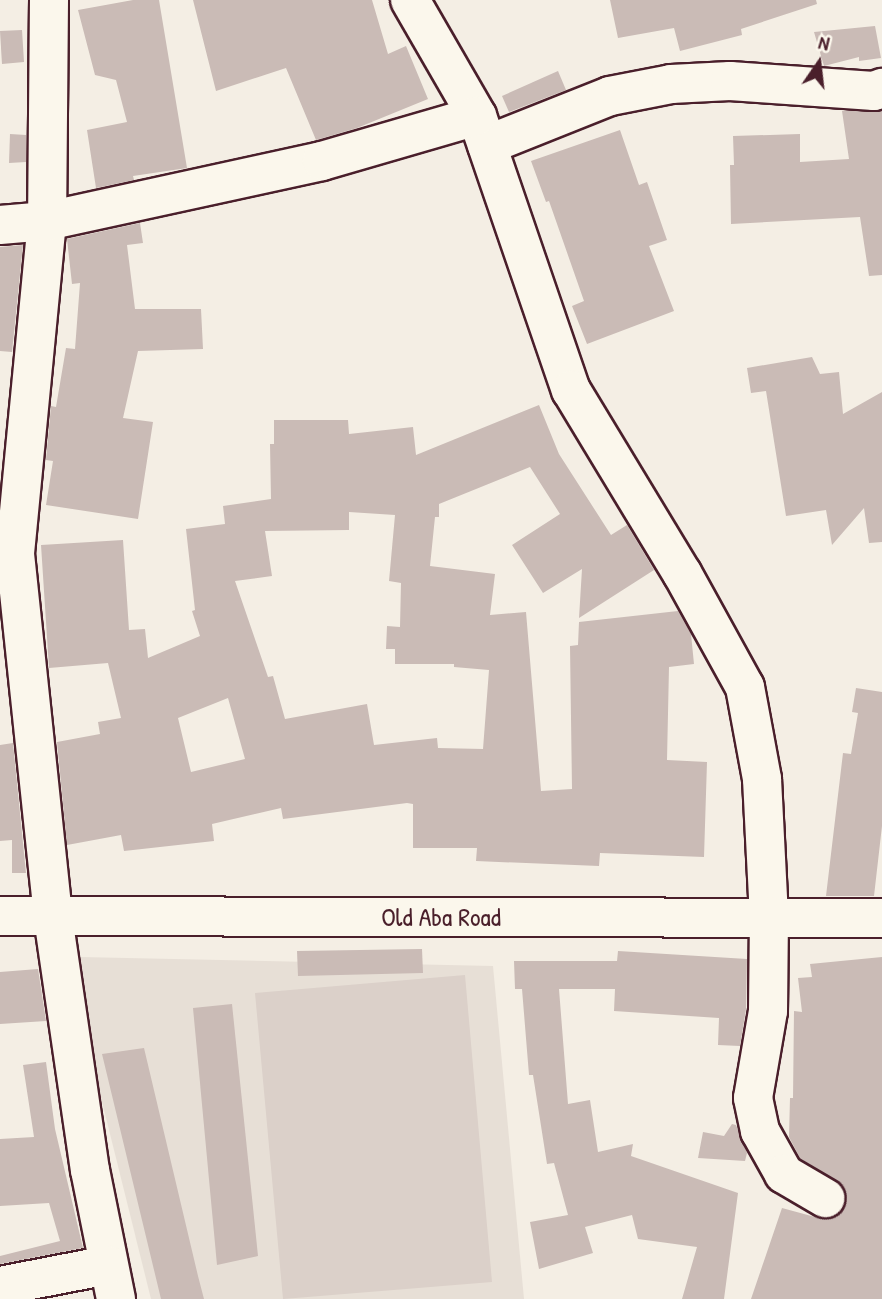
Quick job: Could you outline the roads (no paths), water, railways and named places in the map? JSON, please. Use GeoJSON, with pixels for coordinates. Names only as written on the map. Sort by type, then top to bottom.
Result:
{"type":"FeatureCollection","features":[{"type":"Feature","properties":{"kind":"street"},"geometry":{"type":"LineString","coordinates":[[0,1286],[112,1282],[90,1170],[53,917],[15,554],[47,221],[46,36],[49,0]]}},
{"type":"Feature","properties":{"kind":"street"},"geometry":{"type":"LineString","coordinates":[[410,0],[482,130],[571,390],[682,573],[745,687],[762,779],[769,916],[768,1011],[753,1098],[760,1131],[784,1174],[825,1198]]}},
{"type":"Feature","properties":{"kind":"street"},"geometry":{"type":"LineString","coordinates":[[0,225],[47,221],[322,161],[482,130],[610,96],[671,83],[730,81],[874,91],[882,88]]}},
{"type":"Feature","properties":{"kind":"street","name":"Old Aba Road"},"geometry":{"type":"LineString","coordinates":[[0,916],[882,918]]}}]}
